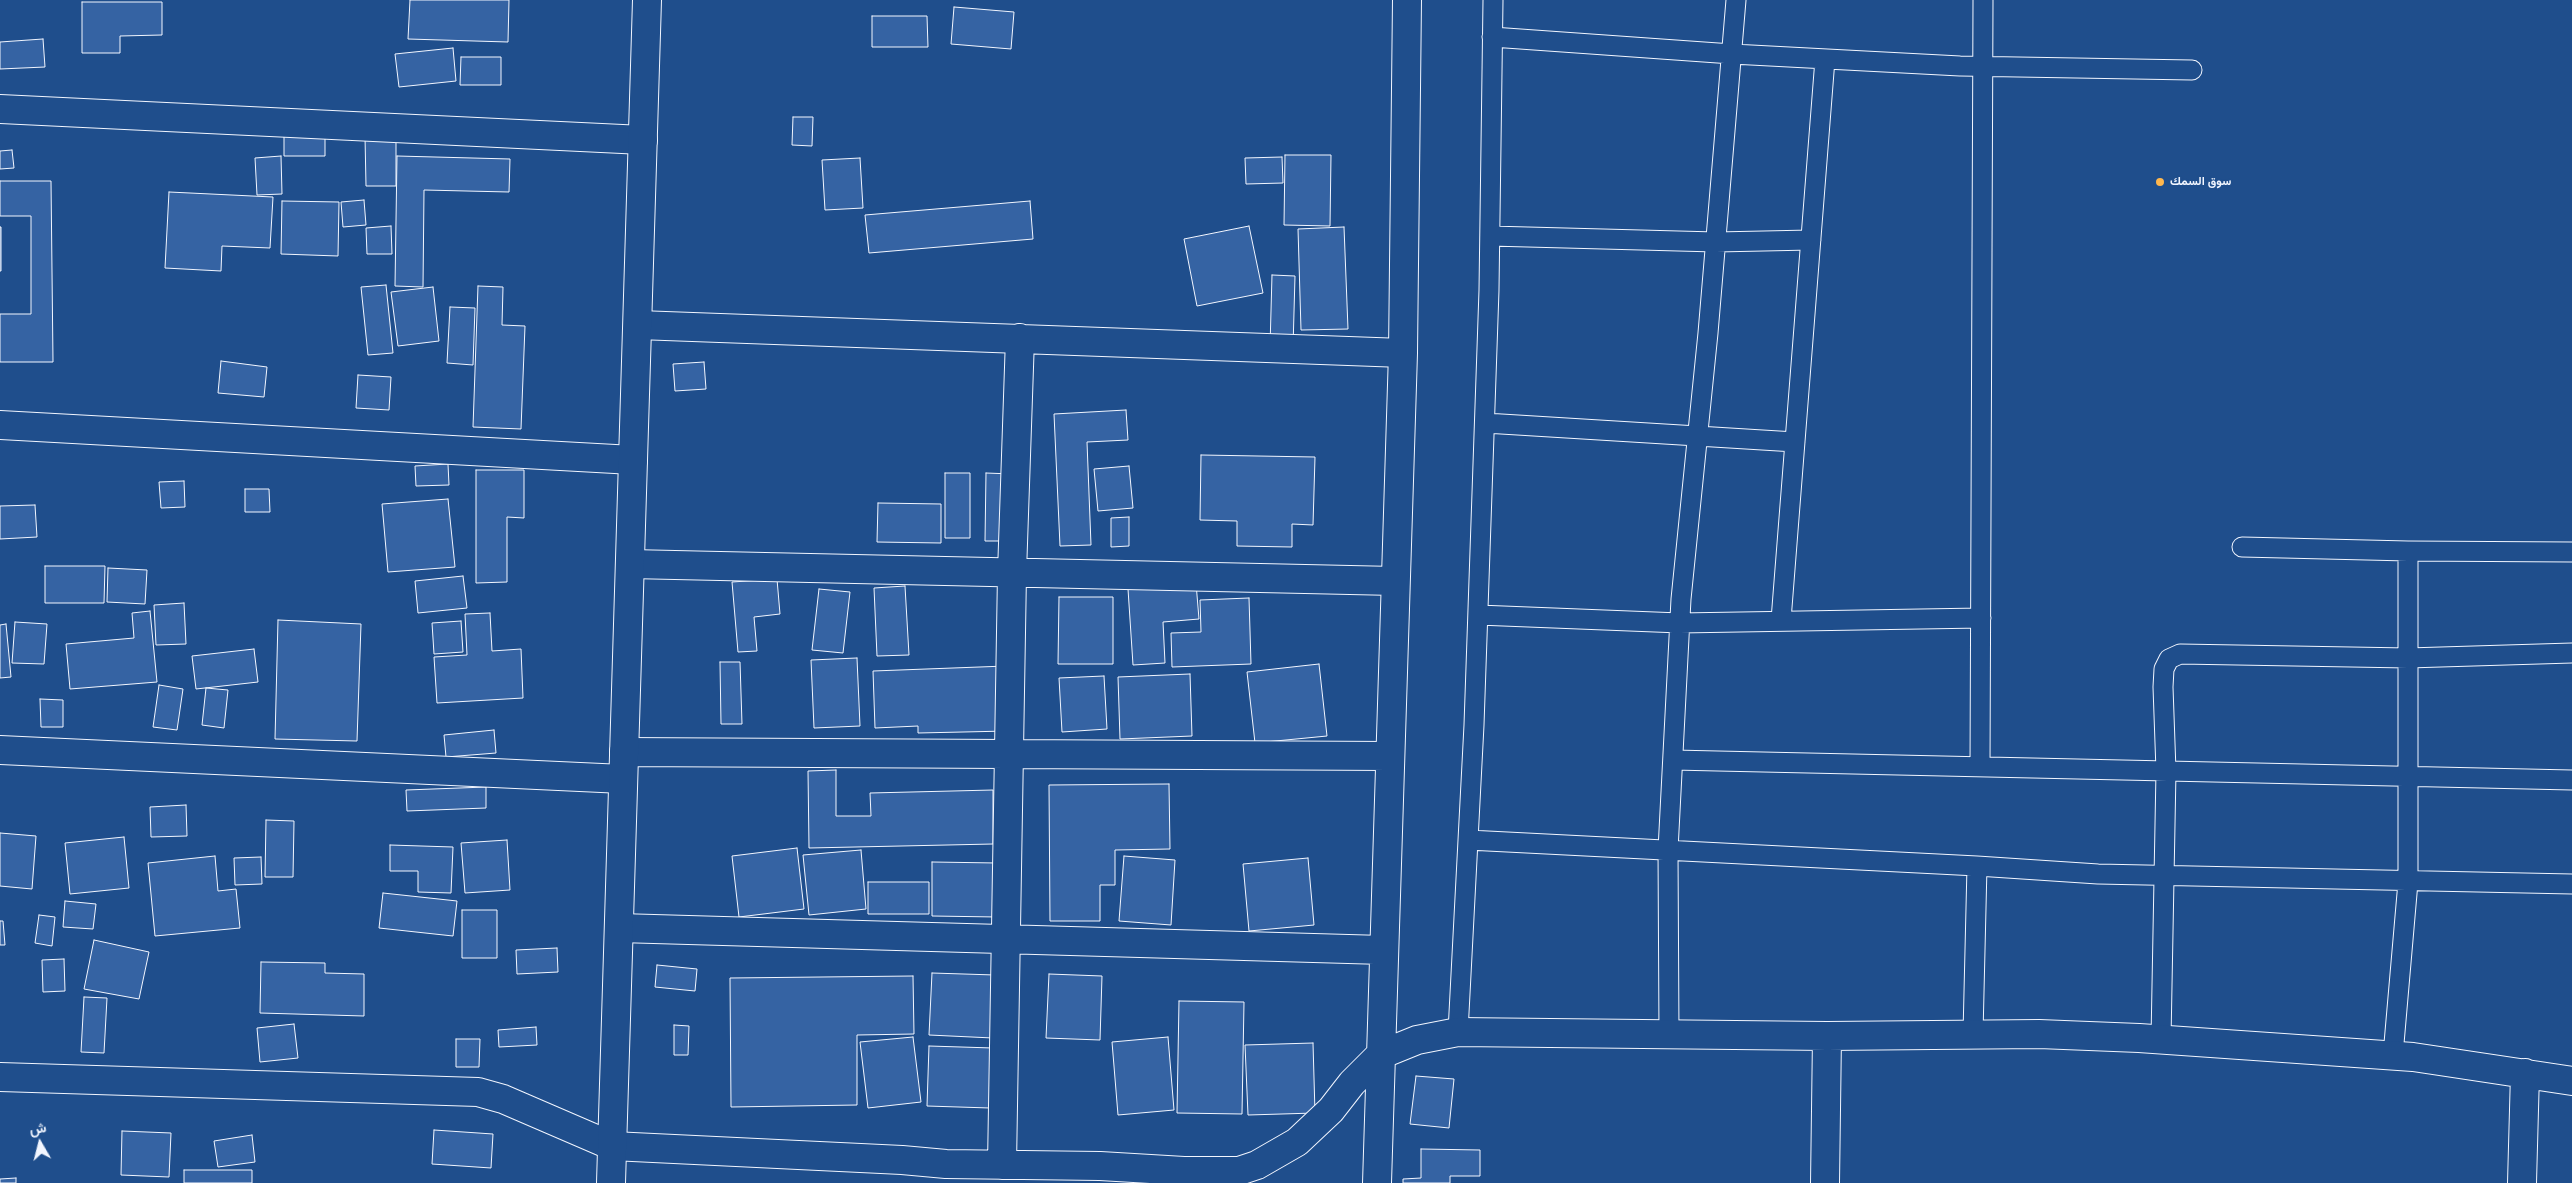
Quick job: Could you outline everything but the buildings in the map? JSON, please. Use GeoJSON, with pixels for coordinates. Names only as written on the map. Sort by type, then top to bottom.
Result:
{"type":"FeatureCollection","features":[{"type":"Feature","properties":{"kind":"street"},"geometry":{"type":"LineString","coordinates":[[611,1183],[648,0]]}},
{"type":"Feature","properties":{"kind":"street"},"geometry":{"type":"LineString","coordinates":[[1377,1183],[1382,950],[1403,353],[1407,0]]}},
{"type":"Feature","properties":{"kind":"street"},"geometry":{"type":"LineString","coordinates":[[0,109],[643,140]]}},
{"type":"Feature","properties":{"kind":"street"},"geometry":{"type":"LineString","coordinates":[[638,324],[1403,353]]}},
{"type":"Feature","properties":{"kind":"street"},"geometry":{"type":"LineString","coordinates":[[1002,1165],[1012,572],[1020,338]]}},
{"type":"Feature","properties":{"kind":"street"},"geometry":{"type":"LineString","coordinates":[[0,425],[633,460]]}},
{"type":"Feature","properties":{"kind":"street"},"geometry":{"type":"LineString","coordinates":[[630,564],[1395,580]]}},
{"type":"Feature","properties":{"kind":"street"},"geometry":{"type":"LineString","coordinates":[[0,750],[623,779]]}},
{"type":"Feature","properties":{"kind":"street"},"geometry":{"type":"LineString","coordinates":[[624,752],[1389,756]]}},
{"type":"Feature","properties":{"kind":"street"},"geometry":{"type":"LineString","coordinates":[[619,928],[1382,950]]}},
{"type":"Feature","properties":{"kind":"street"},"geometry":{"type":"LineString","coordinates":[[0,1077],[478,1092],[503,1099],[612,1146],[902,1160],[946,1164],[1100,1166],[1184,1171],[1239,1171],[1257,1165],[1297,1142],[1331,1110],[1352,1082],[1380,1056],[1417,1040],[1458,1032],[1827,1036],[1973,1034],[2161,1039],[2393,1055],[2572,1081]]}},
{"type":"Feature","properties":{"kind":"street"},"geometry":{"type":"LineString","coordinates":[[1825,1183],[1827,1036]]}},
{"type":"Feature","properties":{"kind":"street"},"geometry":{"type":"LineString","coordinates":[[2522,1183],[2525,1073]]}},
{"type":"Feature","properties":{"kind":"lane"},"geometry":{"type":"LineString","coordinates":[[1458,1032],[1478,615],[1485,422],[1493,0]]}},
{"type":"Feature","properties":{"kind":"lane"},"geometry":{"type":"LineString","coordinates":[[1669,1035],[1668,850],[1680,623],[1716,242],[1736,0]]}},
{"type":"Feature","properties":{"kind":"lane"},"geometry":{"type":"LineString","coordinates":[[1980,767],[1983,0]]}},
{"type":"Feature","properties":{"kind":"lane"},"geometry":{"type":"LineString","coordinates":[[1492,37],[1732,54],[1982,67],[2192,70]]}},
{"type":"Feature","properties":{"kind":"lane"},"geometry":{"type":"LineString","coordinates":[[1782,620],[1825,59]]}},
{"type":"Feature","properties":{"kind":"lane"},"geometry":{"type":"LineString","coordinates":[[1490,236],[1716,242],[1811,240]]}},
{"type":"Feature","properties":{"kind":"lane"},"geometry":{"type":"LineString","coordinates":[[1485,422],[1795,442]]}},
{"type":"Feature","properties":{"kind":"lane"},"geometry":{"type":"LineString","coordinates":[[2242,546],[2408,551],[2572,552]]}},
{"type":"Feature","properties":{"kind":"lane"},"geometry":{"type":"LineString","coordinates":[[2393,1055],[2408,882],[2408,551]]}},
{"type":"Feature","properties":{"kind":"lane"},"geometry":{"type":"LineString","coordinates":[[1478,615],[1680,623],[1980,618]]}},
{"type":"Feature","properties":{"kind":"lane"},"geometry":{"type":"LineString","coordinates":[[2161,1039],[2166,771],[2164,669],[2169,659],[2180,654],[2408,658],[2572,654]]}},
{"type":"Feature","properties":{"kind":"lane"},"geometry":{"type":"LineString","coordinates":[[1673,760],[2572,780]]}},
{"type":"Feature","properties":{"kind":"lane"},"geometry":{"type":"LineString","coordinates":[[1468,840],[2098,874],[2572,884]]}},
{"type":"Feature","properties":{"kind":"lane"},"geometry":{"type":"LineString","coordinates":[[1973,1034],[1976,866]]}},
{"type":"Feature","properties":{"kind":"place","name":"سوق السمك"},"geometry":{"type":"Point","coordinates":[2160,182]}}]}
